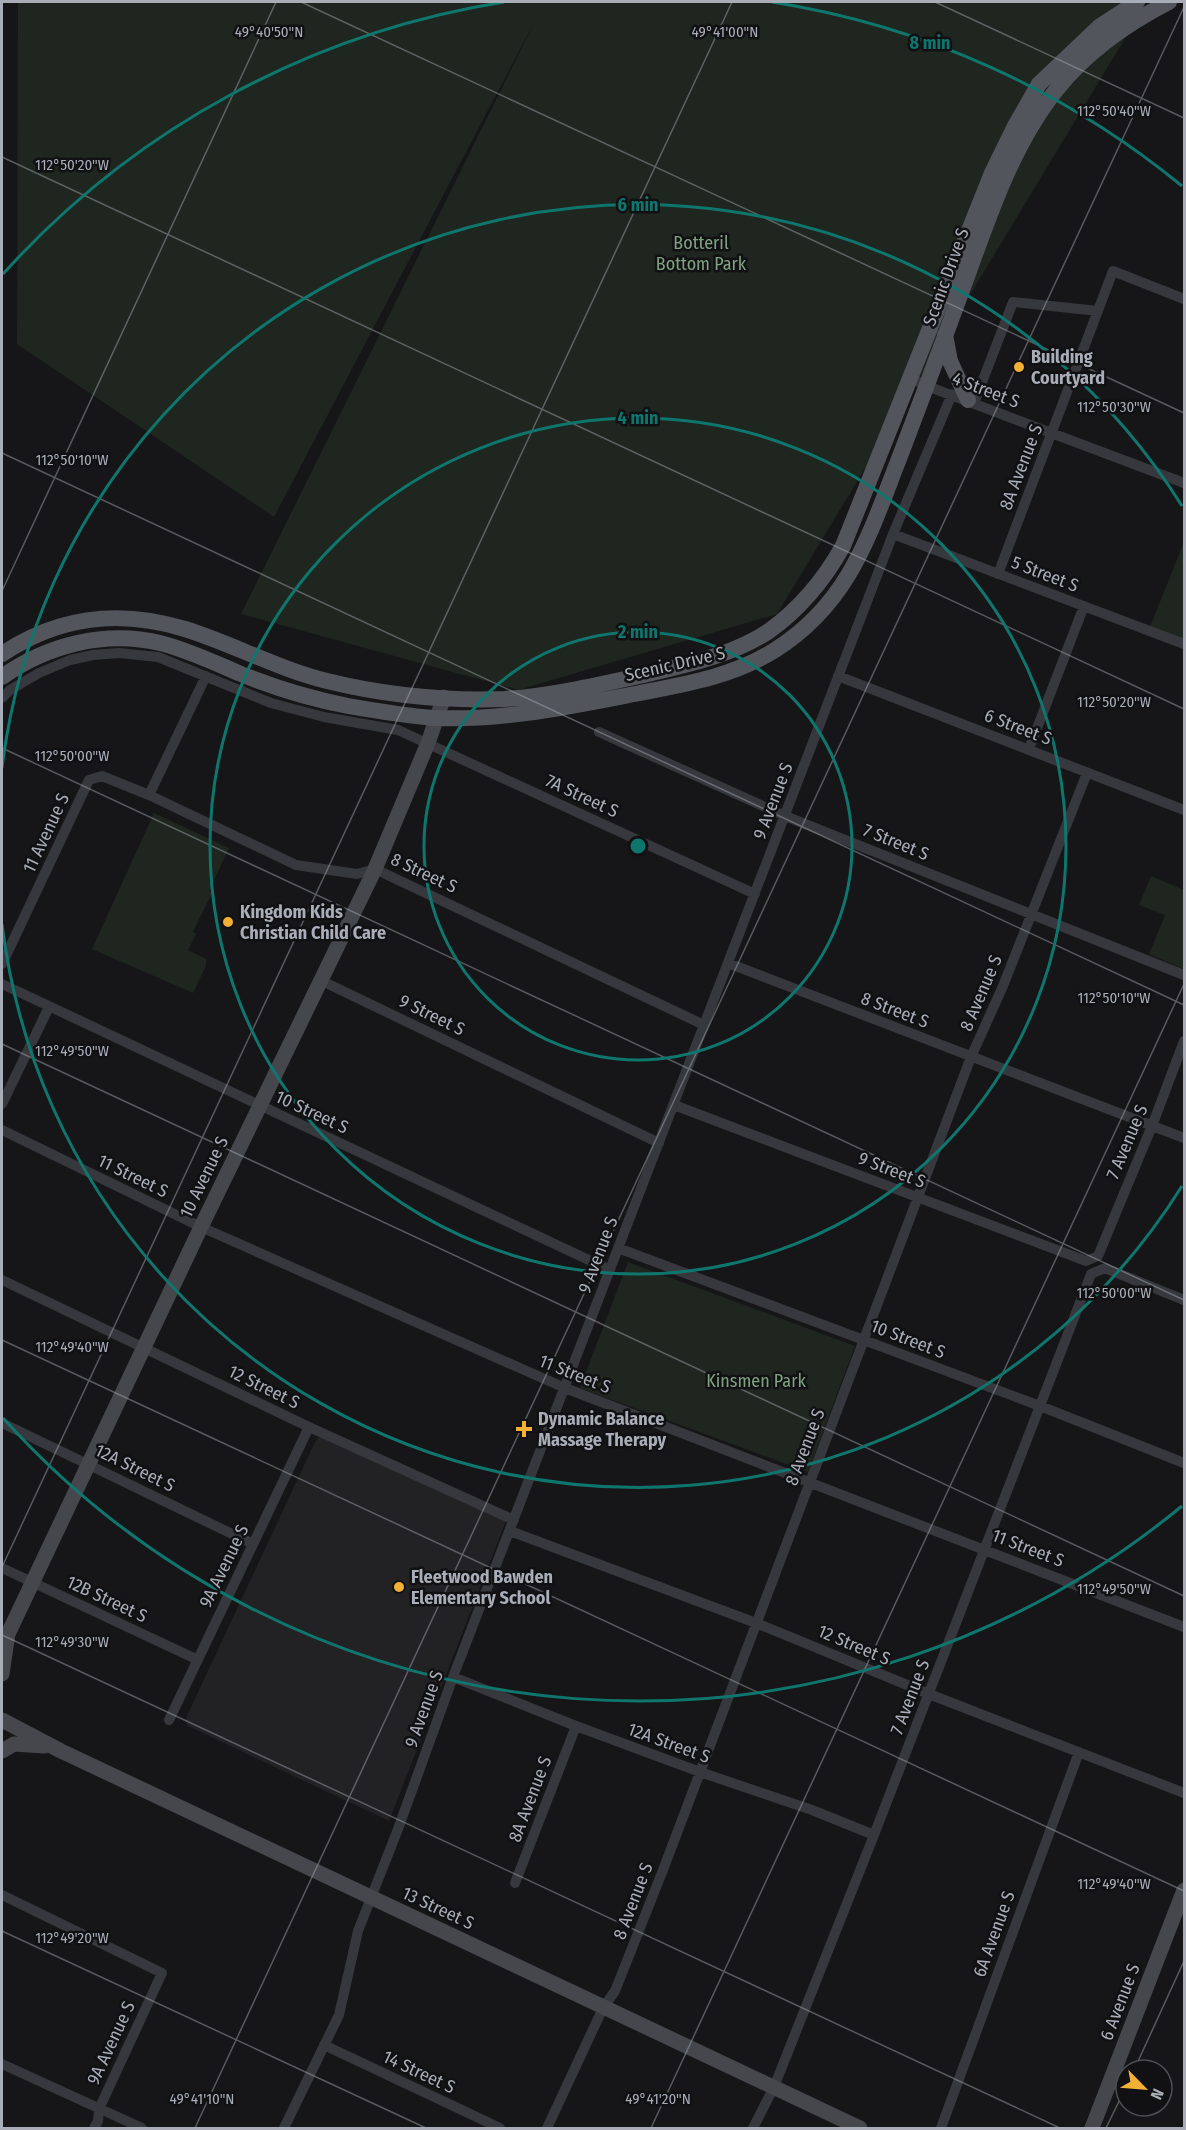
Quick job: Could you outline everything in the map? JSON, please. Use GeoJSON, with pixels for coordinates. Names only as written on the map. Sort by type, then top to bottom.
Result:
{"type":"FeatureCollection","features":[{"type":"Feature","properties":{"kind":"main road","name":"Scenic Drive S"},"geometry":{"type":"LineString","coordinates":[[2,654],[24,639],[47,629],[89,620],[132,619],[185,629],[258,658],[327,681],[390,692],[504,699],[589,687],[688,665],[732,650],[768,632],[801,605],[823,580],[843,546],[992,173],[1039,84],[1099,27],[1137,2]]}},
{"type":"Feature","properties":{"kind":"main road","name":"Scenic Drive S"},"geometry":{"type":"LineString","coordinates":[[2,677],[30,659],[81,641],[140,640],[178,648],[244,675],[323,700],[386,712],[437,718],[520,714],[619,697],[708,679],[741,668],[776,650],[812,622],[847,580],[876,518],[1005,177],[1029,129],[1043,107],[1077,67],[1128,26],[1169,2]]}},
{"type":"Feature","properties":{"kind":"main road"},"geometry":{"type":"LineString","coordinates":[[945,335],[950,361],[971,401]]}},
{"type":"Feature","properties":{"kind":"street","name":"8A Avenue S"},"geometry":{"type":"LineString","coordinates":[[998,574],[1113,271],[1185,299]]}},
{"type":"Feature","properties":{"kind":"street"},"geometry":{"type":"LineString","coordinates":[[971,401],[1013,302],[1098,311]]}},
{"type":"Feature","properties":{"kind":"street","name":"4 Street S"},"geometry":{"type":"LineString","coordinates":[[911,378],[1185,483]]}},
{"type":"Feature","properties":{"kind":"street","name":"9 Avenue S"},"geometry":{"type":"LineString","coordinates":[[284,2128],[341,2008],[353,1946],[453,1677],[893,534],[952,394]]}},
{"type":"Feature","properties":{"kind":"street","name":"5 Street S"},"geometry":{"type":"LineString","coordinates":[[893,534],[1185,644]]}},
{"type":"Feature","properties":{"kind":"street"},"geometry":{"type":"LineString","coordinates":[[1029,749],[1084,606]]}},
{"type":"Feature","properties":{"kind":"street"},"geometry":{"type":"LineString","coordinates":[[2,698],[10,690],[39,673],[70,660],[119,653],[146,655],[171,661],[271,703],[324,717],[398,729],[428,743]]}},
{"type":"Feature","properties":{"kind":"street"},"geometry":{"type":"LineString","coordinates":[[150,795],[206,676]]}},
{"type":"Feature","properties":{"kind":"street","name":"6 Street S"},"geometry":{"type":"LineString","coordinates":[[838,676],[1185,810]]}},
{"type":"Feature","properties":{"kind":"street","name":"10 Avenue S"},"geometry":{"type":"LineString","coordinates":[[2,1674],[8,1634],[201,1227],[375,869],[428,743],[444,697]]}},
{"type":"Feature","properties":{"kind":"street","name":"7 Street S"},"geometry":{"type":"LineString","coordinates":[[600,732],[785,816],[1185,975]]}},
{"type":"Feature","properties":{"kind":"street","name":"7A Street S"},"geometry":{"type":"LineString","coordinates":[[428,743],[755,894]]}},
{"type":"Feature","properties":{"kind":"street","name":"8 Avenue S"},"geometry":{"type":"LineString","coordinates":[[548,2128],[603,2008],[615,1991],[971,1057],[1003,986],[1087,773]]}},
{"type":"Feature","properties":{"kind":"street","name":"8 Street S"},"geometry":{"type":"LineString","coordinates":[[89,780],[99,776],[107,777],[150,795],[296,866],[357,874],[375,869],[704,1025]]}},
{"type":"Feature","properties":{"kind":"street","name":"11 Avenue S"},"geometry":{"type":"LineString","coordinates":[[2,964],[89,780]]}},
{"type":"Feature","properties":{"kind":"street","name":"8 Street S"},"geometry":{"type":"LineString","coordinates":[[728,963],[1185,1138]]}},
{"type":"Feature","properties":{"kind":"street","name":"9 Street S"},"geometry":{"type":"LineString","coordinates":[[320,980],[659,1143]]}},
{"type":"Feature","properties":{"kind":"street","name":"10 Street S"},"geometry":{"type":"LineString","coordinates":[[2,984],[610,1270]]}},
{"type":"Feature","properties":{"kind":"street"},"geometry":{"type":"LineString","coordinates":[[2,1104],[49,1007]]}},
{"type":"Feature","properties":{"kind":"street","name":"7 Avenue S"},"geometry":{"type":"LineString","coordinates":[[1098,1256],[1185,1041]]}},
{"type":"Feature","properties":{"kind":"street","name":"9 Street S"},"geometry":{"type":"LineString","coordinates":[[674,1105],[1086,1261],[1098,1256]]}},
{"type":"Feature","properties":{"kind":"street","name":"11 Street S"},"geometry":{"type":"LineString","coordinates":[[2,1130],[201,1227],[565,1388],[1185,1627]]}},
{"type":"Feature","properties":{"kind":"street","name":"10 Street S"},"geometry":{"type":"LineString","coordinates":[[618,1248],[1040,1406],[1185,1463]]}},
{"type":"Feature","properties":{"kind":"street","name":"7 Avenue S"},"geometry":{"type":"LineString","coordinates":[[753,2128],[774,2087],[874,1835],[1091,1274],[1105,1268],[1185,1300]]}},
{"type":"Feature","properties":{"kind":"street","name":"12 Street S"},"geometry":{"type":"LineString","coordinates":[[2,1280],[309,1426],[514,1520]]}},
{"type":"Feature","properties":{"kind":"street","name":"12A Street S"},"geometry":{"type":"LineString","coordinates":[[2,1423],[253,1544]]}},
{"type":"Feature","properties":{"kind":"street","name":"9A Avenue S"},"geometry":{"type":"LineString","coordinates":[[169,1720],[309,1426]]}},
{"type":"Feature","properties":{"kind":"street","name":"12 Street S"},"geometry":{"type":"LineString","coordinates":[[510,1531],[756,1623],[929,1694],[1185,1793]]}},
{"type":"Feature","properties":{"kind":"street","name":"12B Street S"},"geometry":{"type":"LineString","coordinates":[[2,1568],[198,1660]]}},
{"type":"Feature","properties":{"kind":"street","name":"12A Street S"},"geometry":{"type":"LineString","coordinates":[[453,1677],[576,1726],[812,1810],[874,1835]]}},
{"type":"Feature","properties":{"kind":"street","name":"13 Street S"},"geometry":{"type":"LineString","coordinates":[[2,1720],[61,1751],[860,2128]]}},
{"type":"Feature","properties":{"kind":"street","name":"8A Avenue S"},"geometry":{"type":"LineString","coordinates":[[515,1883],[576,1726]]}},
{"type":"Feature","properties":{"kind":"street"},"geometry":{"type":"LineString","coordinates":[[2,1751],[14,1744],[38,1745],[61,1751]]}},
{"type":"Feature","properties":{"kind":"street","name":"6A Avenue S"},"geometry":{"type":"LineString","coordinates":[[940,2128],[1079,1752]]}},
{"type":"Feature","properties":{"kind":"street","name":"6 Avenue S"},"geometry":{"type":"LineString","coordinates":[[1092,2128],[1185,1890]]}},
{"type":"Feature","properties":{"kind":"street","name":"9A Avenue S"},"geometry":{"type":"LineString","coordinates":[[2,1895],[162,1973],[99,2109],[98,2121],[94,2128]]}},
{"type":"Feature","properties":{"kind":"street","name":"14 Street S"},"geometry":{"type":"LineString","coordinates":[[324,2045],[500,2128]]}},
{"type":"Feature","properties":{"kind":"street"},"geometry":{"type":"LineString","coordinates":[[2,2064],[142,2128]]}},
{"type":"Feature","properties":{"kind":"shaded area"},"geometry":{"type":"Polygon","coordinates":[[[319,1437],[506,1521],[389,1821],[188,1726],[185,1720],[319,1437]]]}},
{"type":"Feature","properties":{"kind":"green space","name":"Botteril Bottom Park"},"geometry":{"type":"Polygon","coordinates":[[[18,2],[1147,2],[777,614],[518,690],[241,614],[536,19],[274,517],[17,344],[18,2]]]}},
{"type":"Feature","properties":{"kind":"green space"},"geometry":{"type":"Polygon","coordinates":[[[1184,542],[1184,640],[1150,627],[1184,542]]]}},
{"type":"Feature","properties":{"kind":"green space"},"geometry":{"type":"Polygon","coordinates":[[[154,813],[229,848],[209,891],[212,893],[193,932],[196,934],[188,950],[206,959],[206,966],[193,993],[92,949],[154,813]]]}},
{"type":"Feature","properties":{"kind":"green space"},"geometry":{"type":"Polygon","coordinates":[[[1151,876],[1184,890],[1184,969],[1149,954],[1165,915],[1139,905],[1151,876]]]}},
{"type":"Feature","properties":{"kind":"green space","name":"Kinsmen Park"},"geometry":{"type":"Polygon","coordinates":[[[628,1262],[855,1346],[808,1472],[580,1388],[628,1262]]]}},
{"type":"Feature","properties":{"kind":"place","name":"Building Courtyard"},"geometry":{"type":"Point","coordinates":[1019,367]}},
{"type":"Feature","properties":{"kind":"place","name":"Kingdom Kids Christian Child Care"},"geometry":{"type":"Point","coordinates":[228,922]}},
{"type":"Feature","properties":{"kind":"place","name":"Dynamic Balance Massage Therapy"},"geometry":{"type":"Point","coordinates":[524,1429]}},
{"type":"Feature","properties":{"kind":"place","name":"Fleetwood Bawden Elementary School"},"geometry":{"type":"Point","coordinates":[399,1587]}}]}
